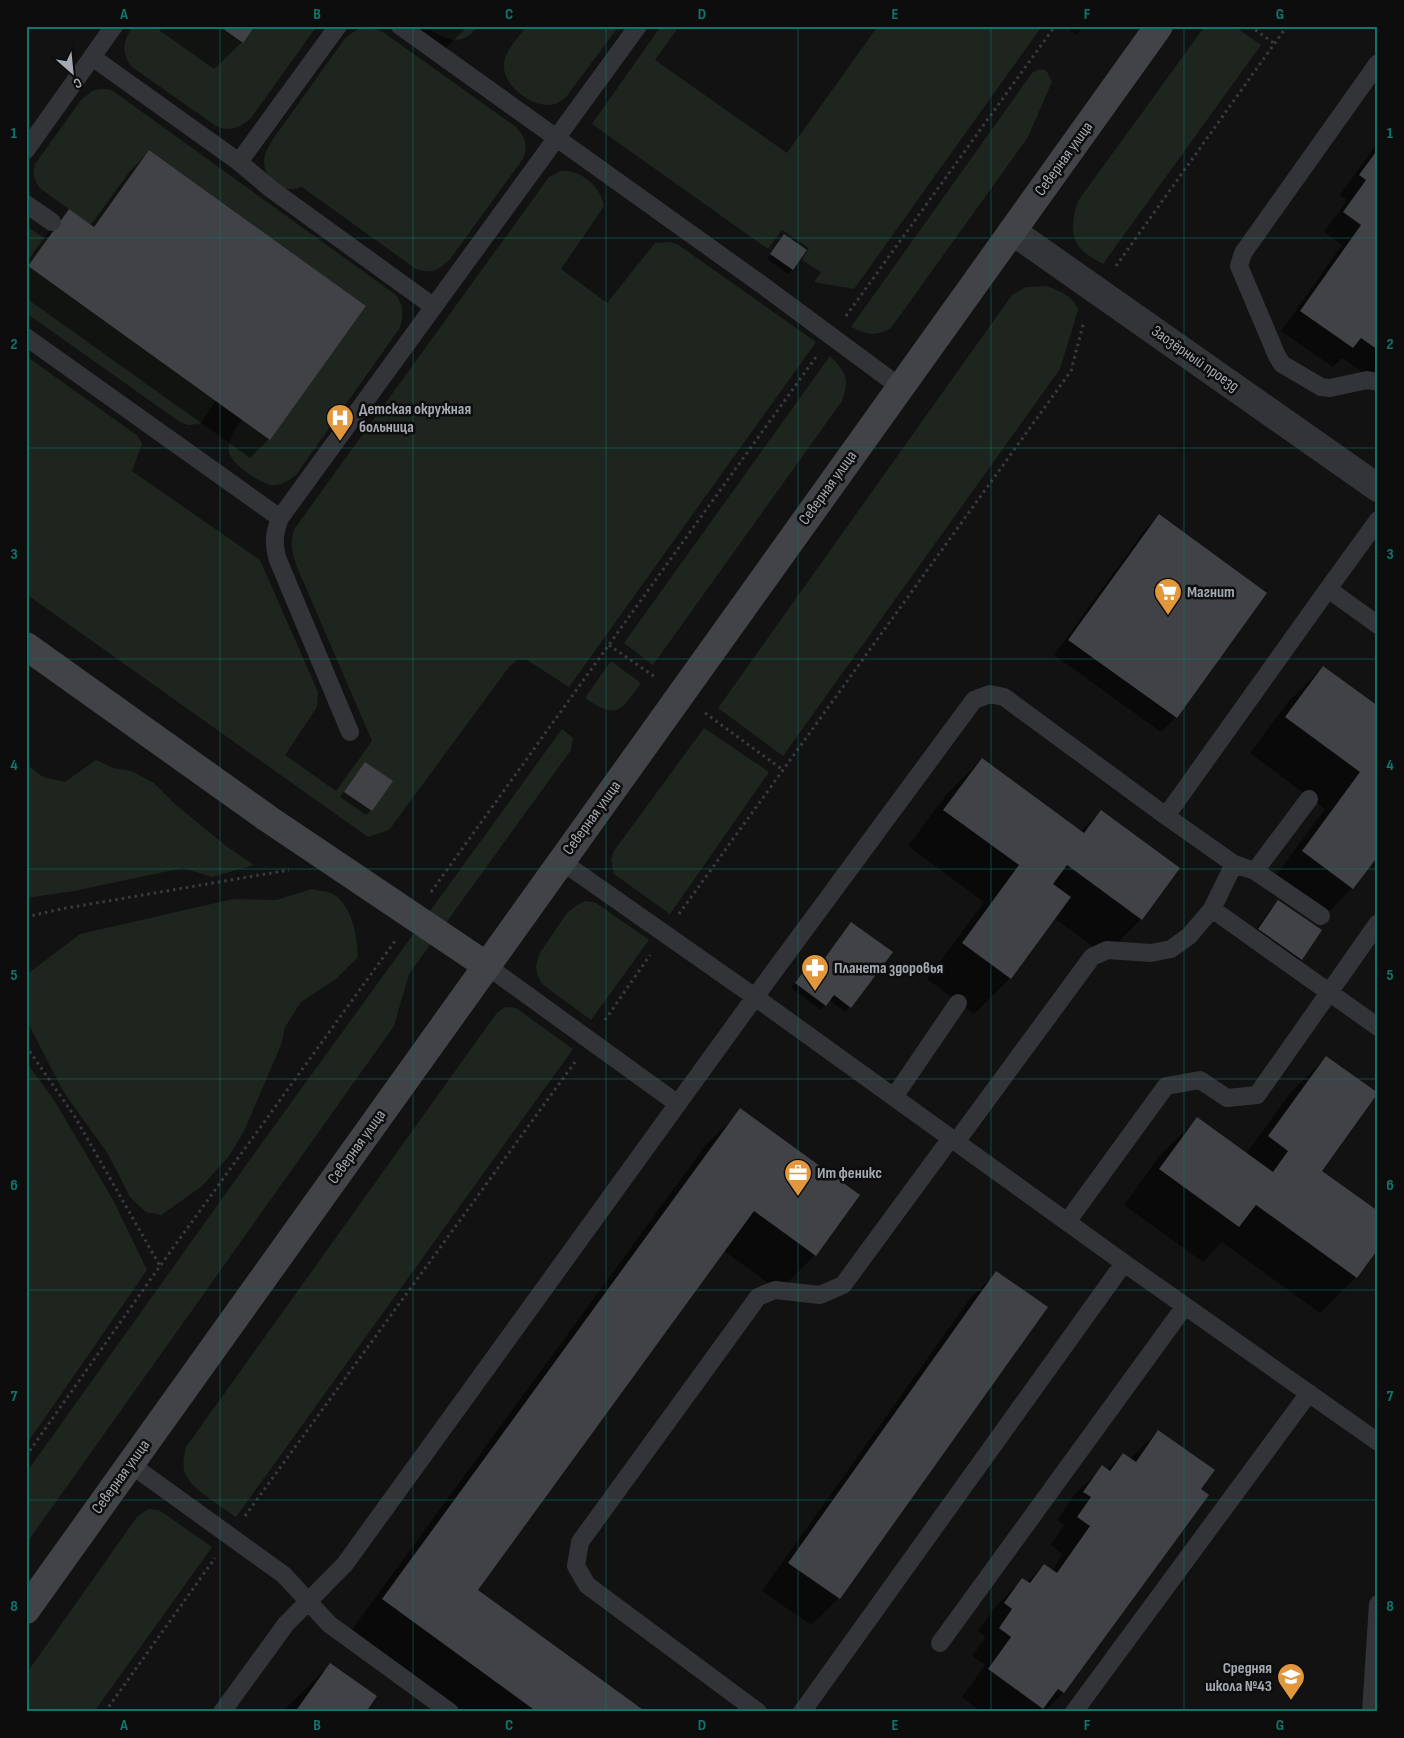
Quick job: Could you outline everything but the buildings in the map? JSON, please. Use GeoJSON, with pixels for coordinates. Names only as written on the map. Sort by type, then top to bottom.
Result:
{"type":"FeatureCollection","features":[{"type":"Feature","properties":{"kind":"main road","name":"Северная улица"},"geometry":{"type":"LineString","coordinates":[[26,1610],[1160,26]]}},
{"type":"Feature","properties":{"kind":"main road"},"geometry":{"type":"LineString","coordinates":[[26,646],[267,818],[487,966]]}},
{"type":"Feature","properties":{"kind":"street","name":"Заозёрный проезд"},"geometry":{"type":"LineString","coordinates":[[1012,231],[1378,488]]}},
{"type":"Feature","properties":{"kind":"lane"},"geometry":{"type":"LineString","coordinates":[[26,150],[114,26]]}},
{"type":"Feature","properties":{"kind":"lane"},"geometry":{"type":"LineString","coordinates":[[239,162],[338,26]]}},
{"type":"Feature","properties":{"kind":"lane"},"geometry":{"type":"LineString","coordinates":[[400,26],[832,336],[900,387]]}},
{"type":"Feature","properties":{"kind":"lane"},"geometry":{"type":"LineString","coordinates":[[350,732],[278,560],[274,547],[275,531],[280,518],[638,26]]}},
{"type":"Feature","properties":{"kind":"lane"},"geometry":{"type":"LineString","coordinates":[[92,57],[239,162],[271,189],[434,307]]}},
{"type":"Feature","properties":{"kind":"lane"},"geometry":{"type":"LineString","coordinates":[[1378,63],[1244,253],[1239,266],[1282,364],[1320,387],[1330,388],[1367,380],[1378,382]]}},
{"type":"Feature","properties":{"kind":"lane"},"geometry":{"type":"LineString","coordinates":[[26,204],[52,222]]}},
{"type":"Feature","properties":{"kind":"lane"},"geometry":{"type":"LineString","coordinates":[[26,338],[280,518]]}},
{"type":"Feature","properties":{"kind":"lane"},"geometry":{"type":"LineString","coordinates":[[1166,816],[1378,520]]}},
{"type":"Feature","properties":{"kind":"lane"},"geometry":{"type":"LineString","coordinates":[[1328,589],[1378,625]]}},
{"type":"Feature","properties":{"kind":"lane"},"geometry":{"type":"LineString","coordinates":[[222,1712],[286,1624],[346,1564],[755,996],[974,700],[990,694],[1004,697],[1234,864],[1255,871],[1321,916]]}},
{"type":"Feature","properties":{"kind":"lane"},"geometry":{"type":"LineString","coordinates":[[1255,871],[1309,799]]}},
{"type":"Feature","properties":{"kind":"lane"},"geometry":{"type":"LineString","coordinates":[[561,861],[755,996],[1066,1222],[1378,1442]]}},
{"type":"Feature","properties":{"kind":"lane"},"geometry":{"type":"LineString","coordinates":[[758,1712],[587,1585],[576,1566],[580,1542],[758,1297],[775,1290],[820,1295],[843,1285],[1092,957],[1107,950],[1151,952],[1171,949],[1189,936],[1212,908],[1234,864]]}},
{"type":"Feature","properties":{"kind":"lane"},"geometry":{"type":"LineString","coordinates":[[1212,908],[1378,1027]]}},
{"type":"Feature","properties":{"kind":"lane"},"geometry":{"type":"LineString","coordinates":[[1066,1222],[1166,1086],[1200,1080],[1227,1098],[1258,1095],[1328,992],[1378,923]]}},
{"type":"Feature","properties":{"kind":"lane"},"geometry":{"type":"LineString","coordinates":[[487,966],[678,1104]]}},
{"type":"Feature","properties":{"kind":"lane"},"geometry":{"type":"LineString","coordinates":[[894,1097],[958,1004]]}},
{"type":"Feature","properties":{"kind":"lane"},"geometry":{"type":"LineString","coordinates":[[802,1712],[1124,1263]]}},
{"type":"Feature","properties":{"kind":"lane"},"geometry":{"type":"LineString","coordinates":[[940,1643],[1185,1306]]}},
{"type":"Feature","properties":{"kind":"lane"},"geometry":{"type":"LineString","coordinates":[[1074,1712],[1309,1393]]}},
{"type":"Feature","properties":{"kind":"lane"},"geometry":{"type":"LineString","coordinates":[[130,1464],[284,1575],[329,1624],[450,1712]]}},
{"type":"Feature","properties":{"kind":"lane"},"geometry":{"type":"LineString","coordinates":[[1371,1712],[1378,1604]]}},
{"type":"Feature","properties":{"kind":"path"},"geometry":{"type":"LineString","coordinates":[[26,1456],[160,1266],[1055,26]]}},
{"type":"Feature","properties":{"kind":"path"},"geometry":{"type":"LineString","coordinates":[[1250,26],[1275,44]]}},
{"type":"Feature","properties":{"kind":"path"},"geometry":{"type":"LineString","coordinates":[[105,1712],[1071,371],[1087,309],[1098,291],[1287,26]]}},
{"type":"Feature","properties":{"kind":"path"},"geometry":{"type":"LineString","coordinates":[[26,917],[70,907],[334,862]]}},
{"type":"Feature","properties":{"kind":"path"},"geometry":{"type":"LineString","coordinates":[[26,1046],[75,1117],[160,1266]]}},
{"type":"Feature","properties":{"kind":"shaded area"},"geometry":{"type":"Polygon","coordinates":[[[133,26],[219,26],[242,43],[255,26],[317,26],[251,118],[239,127],[226,129],[216,126],[132,67],[126,57],[125,41],[133,26]]]}},
{"type":"Feature","properties":{"kind":"shaded area"},"geometry":{"type":"Polygon","coordinates":[[[425,26],[478,26],[466,37],[453,40],[439,35],[425,26]]]}},
{"type":"Feature","properties":{"kind":"shaded area"},"geometry":{"type":"Polygon","coordinates":[[[527,26],[619,26],[566,97],[556,104],[549,105],[533,102],[518,92],[504,71],[507,53],[527,26]]]}},
{"type":"Feature","properties":{"kind":"shaded area"},"geometry":{"type":"Polygon","coordinates":[[[661,26],[679,26],[655,60],[787,153],[878,26],[1042,26],[854,289],[814,282],[821,272],[802,260],[809,248],[782,230],[768,249],[592,124],[661,26]]]}},
{"type":"Feature","properties":{"kind":"shaded area"},"geometry":{"type":"Polygon","coordinates":[[[1205,26],[1234,26],[1261,45],[1103,264],[1085,253],[1074,237],[1073,225],[1078,201],[1205,26]]]}},
{"type":"Feature","properties":{"kind":"shaded area"},"geometry":{"type":"Polygon","coordinates":[[[368,27],[383,32],[516,127],[525,142],[523,159],[450,259],[442,266],[431,271],[416,269],[302,187],[290,189],[280,186],[272,180],[266,171],[265,156],[273,139],[346,37],[360,28],[368,27]]]}},
{"type":"Feature","properties":{"kind":"shaded area"},"geometry":{"type":"Polygon","coordinates":[[[1040,69],[1046,70],[1052,82],[1028,137],[891,328],[880,333],[871,334],[851,327],[1032,73],[1040,69]]]}},
{"type":"Feature","properties":{"kind":"shaded area"},"geometry":{"type":"Polygon","coordinates":[[[100,89],[113,91],[399,299],[402,320],[399,329],[296,475],[285,483],[278,485],[266,484],[240,467],[229,452],[229,443],[232,435],[242,419],[270,439],[366,306],[149,150],[94,227],[41,189],[34,177],[35,164],[81,100],[92,91],[100,89]]]}},
{"type":"Feature","properties":{"kind":"shaded area"},"geometry":{"type":"Polygon","coordinates":[[[561,171],[568,171],[582,176],[599,192],[604,206],[561,269],[607,303],[655,243],[670,242],[677,244],[816,342],[569,687],[527,660],[517,660],[509,667],[389,830],[368,837],[26,594],[26,356],[138,436],[142,444],[132,471],[260,560],[318,692],[317,707],[285,755],[336,791],[372,741],[297,567],[292,547],[295,528],[549,177],[561,171]]]}},
{"type":"Feature","properties":{"kind":"shaded area"},"geometry":{"type":"Polygon","coordinates":[[[26,226],[47,240],[28,266],[216,401],[200,424],[188,425],[180,422],[26,313],[26,226]]]}},
{"type":"Feature","properties":{"kind":"shaded area"},"geometry":{"type":"Polygon","coordinates":[[[1047,286],[1070,298],[1078,310],[1060,369],[783,756],[718,708],[1012,295],[1026,287],[1047,286]]]}},
{"type":"Feature","properties":{"kind":"shaded area"},"geometry":{"type":"Polygon","coordinates":[[[830,356],[845,376],[846,387],[842,401],[653,665],[624,643],[830,356]]]}},
{"type":"Feature","properties":{"kind":"shaded area"},"geometry":{"type":"Polygon","coordinates":[[[611,661],[641,683],[623,706],[612,710],[596,705],[585,698],[611,661]]]}},
{"type":"Feature","properties":{"kind":"shaded area"},"geometry":{"type":"Polygon","coordinates":[[[704,728],[769,772],[670,914],[614,874],[611,860],[614,851],[704,728]]]}},
{"type":"Feature","properties":{"kind":"shaded area"},"geometry":{"type":"Polygon","coordinates":[[[562,729],[573,738],[571,750],[409,974],[394,1026],[26,1544],[26,1473],[259,1147],[562,729]]]}},
{"type":"Feature","properties":{"kind":"shaded area"},"geometry":{"type":"Polygon","coordinates":[[[96,760],[113,768],[131,771],[154,783],[175,804],[226,846],[254,865],[212,877],[183,868],[74,891],[26,898],[26,764],[43,777],[65,782],[96,760]]]}},
{"type":"Feature","properties":{"kind":"shaded area"},"geometry":{"type":"Polygon","coordinates":[[[312,889],[335,895],[346,908],[353,923],[358,957],[336,979],[301,1002],[285,1027],[281,1045],[244,1131],[229,1156],[201,1187],[161,1215],[146,1212],[130,1197],[108,1154],[63,1091],[26,1019],[26,975],[80,934],[233,899],[276,900],[312,889]]]}},
{"type":"Feature","properties":{"kind":"shaded area"},"geometry":{"type":"Polygon","coordinates":[[[586,901],[596,903],[649,940],[591,1020],[542,984],[536,967],[539,954],[567,913],[586,901]]]}},
{"type":"Feature","properties":{"kind":"shaded area"},"geometry":{"type":"Polygon","coordinates":[[[505,1007],[516,1008],[573,1049],[236,1517],[194,1486],[189,1479],[185,1473],[184,1466],[186,1447],[496,1014],[505,1007]]]}},
{"type":"Feature","properties":{"kind":"shaded area"},"geometry":{"type":"Polygon","coordinates":[[[26,1062],[54,1100],[113,1200],[147,1270],[26,1445],[26,1062]]]}},
{"type":"Feature","properties":{"kind":"shaded area"},"geometry":{"type":"Polygon","coordinates":[[[148,1509],[159,1510],[212,1547],[94,1712],[26,1712],[26,1674],[137,1517],[148,1509]]]}},
{"type":"Feature","properties":{"kind":"place","name":"Детская окружная больница"},"geometry":{"type":"Point","coordinates":[340,442]}},
{"type":"Feature","properties":{"kind":"place","name":"Магнит"},"geometry":{"type":"Point","coordinates":[1168,616]}},
{"type":"Feature","properties":{"kind":"place","name":"Планета здоровья"},"geometry":{"type":"Point","coordinates":[815,992]}},
{"type":"Feature","properties":{"kind":"place","name":"Ит феникс"},"geometry":{"type":"Point","coordinates":[798,1197]}},
{"type":"Feature","properties":{"kind":"place","name":"Средняя школа №43"},"geometry":{"type":"Point","coordinates":[1291,1701]}}]}
